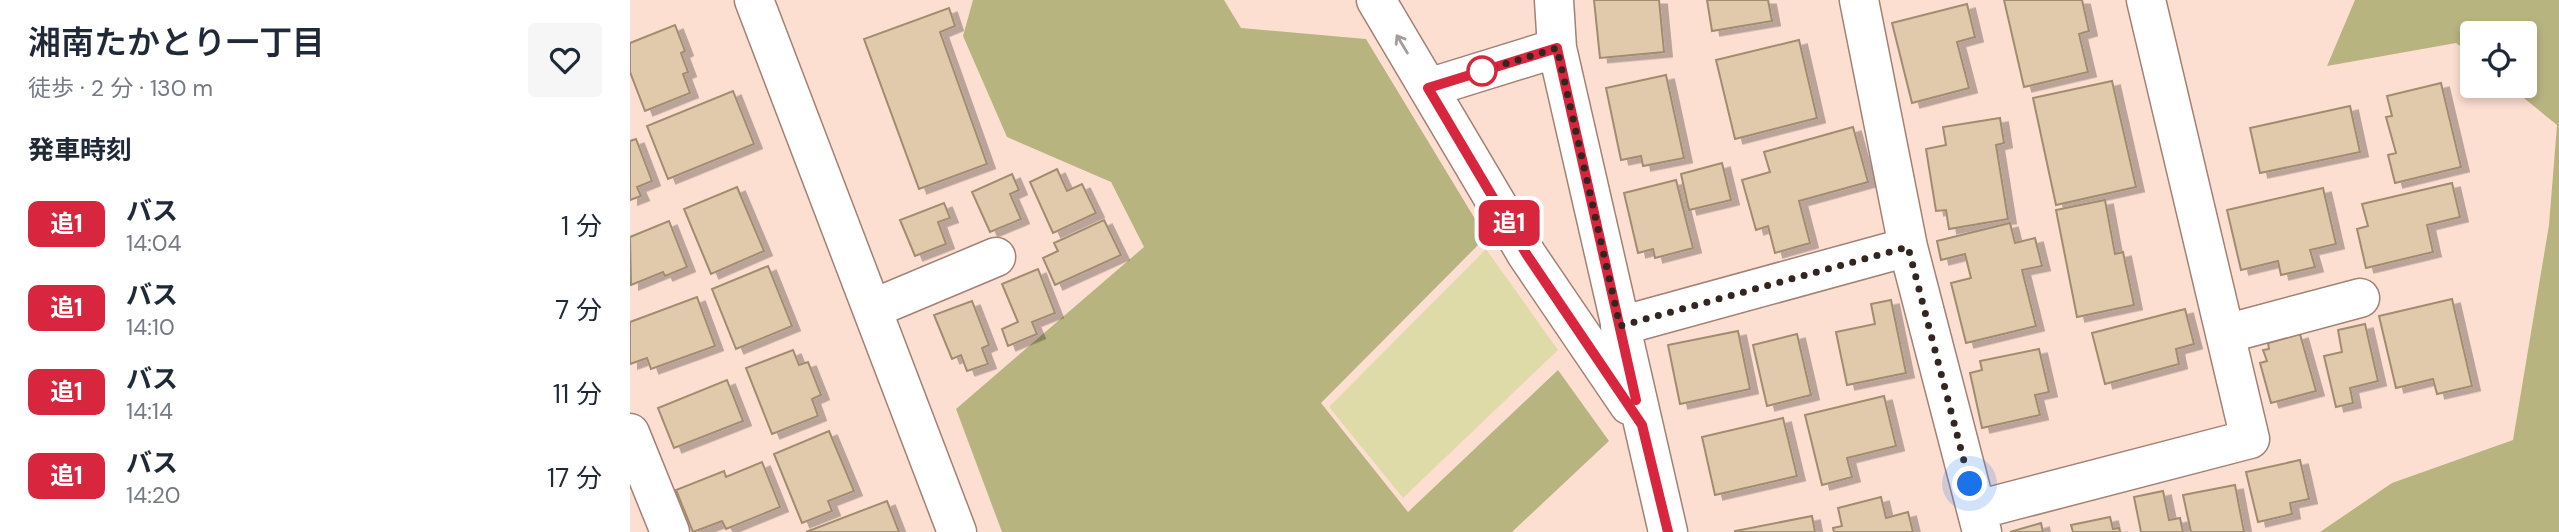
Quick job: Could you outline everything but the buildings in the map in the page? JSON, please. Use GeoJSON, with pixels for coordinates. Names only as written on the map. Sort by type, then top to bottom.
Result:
{"type":"FeatureCollection","features":[{"type":"Feature","properties":{"kind":"street"},"geometry":{"type":"LineString","coordinates":[[754,0],[957,532]]}},
{"type":"Feature","properties":{"kind":"street"},"geometry":{"type":"LineString","coordinates":[[1376,0],[1527,255],[1642,425]]}},
{"type":"Feature","properties":{"kind":"street"},"geometry":{"type":"LineString","coordinates":[[1554,0],[1557,48],[1668,532]]}},
{"type":"Feature","properties":{"kind":"street"},"geometry":{"type":"LineString","coordinates":[[1859,0],[1908,247],[1980,521],[2250,439],[2146,0]]}},
{"type":"Feature","properties":{"kind":"street"},"geometry":{"type":"LineString","coordinates":[[1428,88],[1557,48]]}},
{"type":"Feature","properties":{"kind":"street"},"geometry":{"type":"LineString","coordinates":[[1620,326],[1908,247]]}},
{"type":"Feature","properties":{"kind":"street"},"geometry":{"type":"LineString","coordinates":[[872,309],[996,257]]}},
{"type":"Feature","properties":{"kind":"street"},"geometry":{"type":"LineString","coordinates":[[2225,334],[2360,298]]}},
{"type":"Feature","properties":{"kind":"street"},"geometry":{"type":"LineString","coordinates":[[630,433],[670,532]]}},
{"type":"Feature","properties":{"kind":"shaded area"},"geometry":{"type":"Polygon","coordinates":[[[973,0],[1224,0],[1241,28],[1366,39],[1486,237],[1321,403],[1408,512],[1558,370],[1609,441],[1512,532],[1002,532],[956,409],[1144,247],[1111,182],[1007,137],[963,36],[973,0]]]}},
{"type":"Feature","properties":{"kind":"shaded area"},"geometry":{"type":"Polygon","coordinates":[[[2355,0],[2559,0],[2559,532],[2320,532],[2392,483],[2513,440],[2549,225],[2557,125],[2524,98],[2537,98],[2537,21],[2460,21],[2460,46],[2456,43],[2327,66],[2355,0]]]}},
{"type":"Feature","properties":{"kind":"shaded area"},"geometry":{"type":"Polygon","coordinates":[[[1486,249],[1558,350],[1403,498],[1329,407],[1486,249]]]}},
{"type":"Feature","properties":{"kind":"bus line","name":"追1"},"geometry":{"type":"LineString","coordinates":[[1636,400],[1557,48],[1428,88],[1527,255],[1642,425],[1668,532]]}},
{"type":"Feature","properties":{"kind":"route"},"geometry":{"type":"LineString","coordinates":[[1482,71],[1480,72],[1557,48],[1620,326],[1908,247],[1970,484]]}}]}
